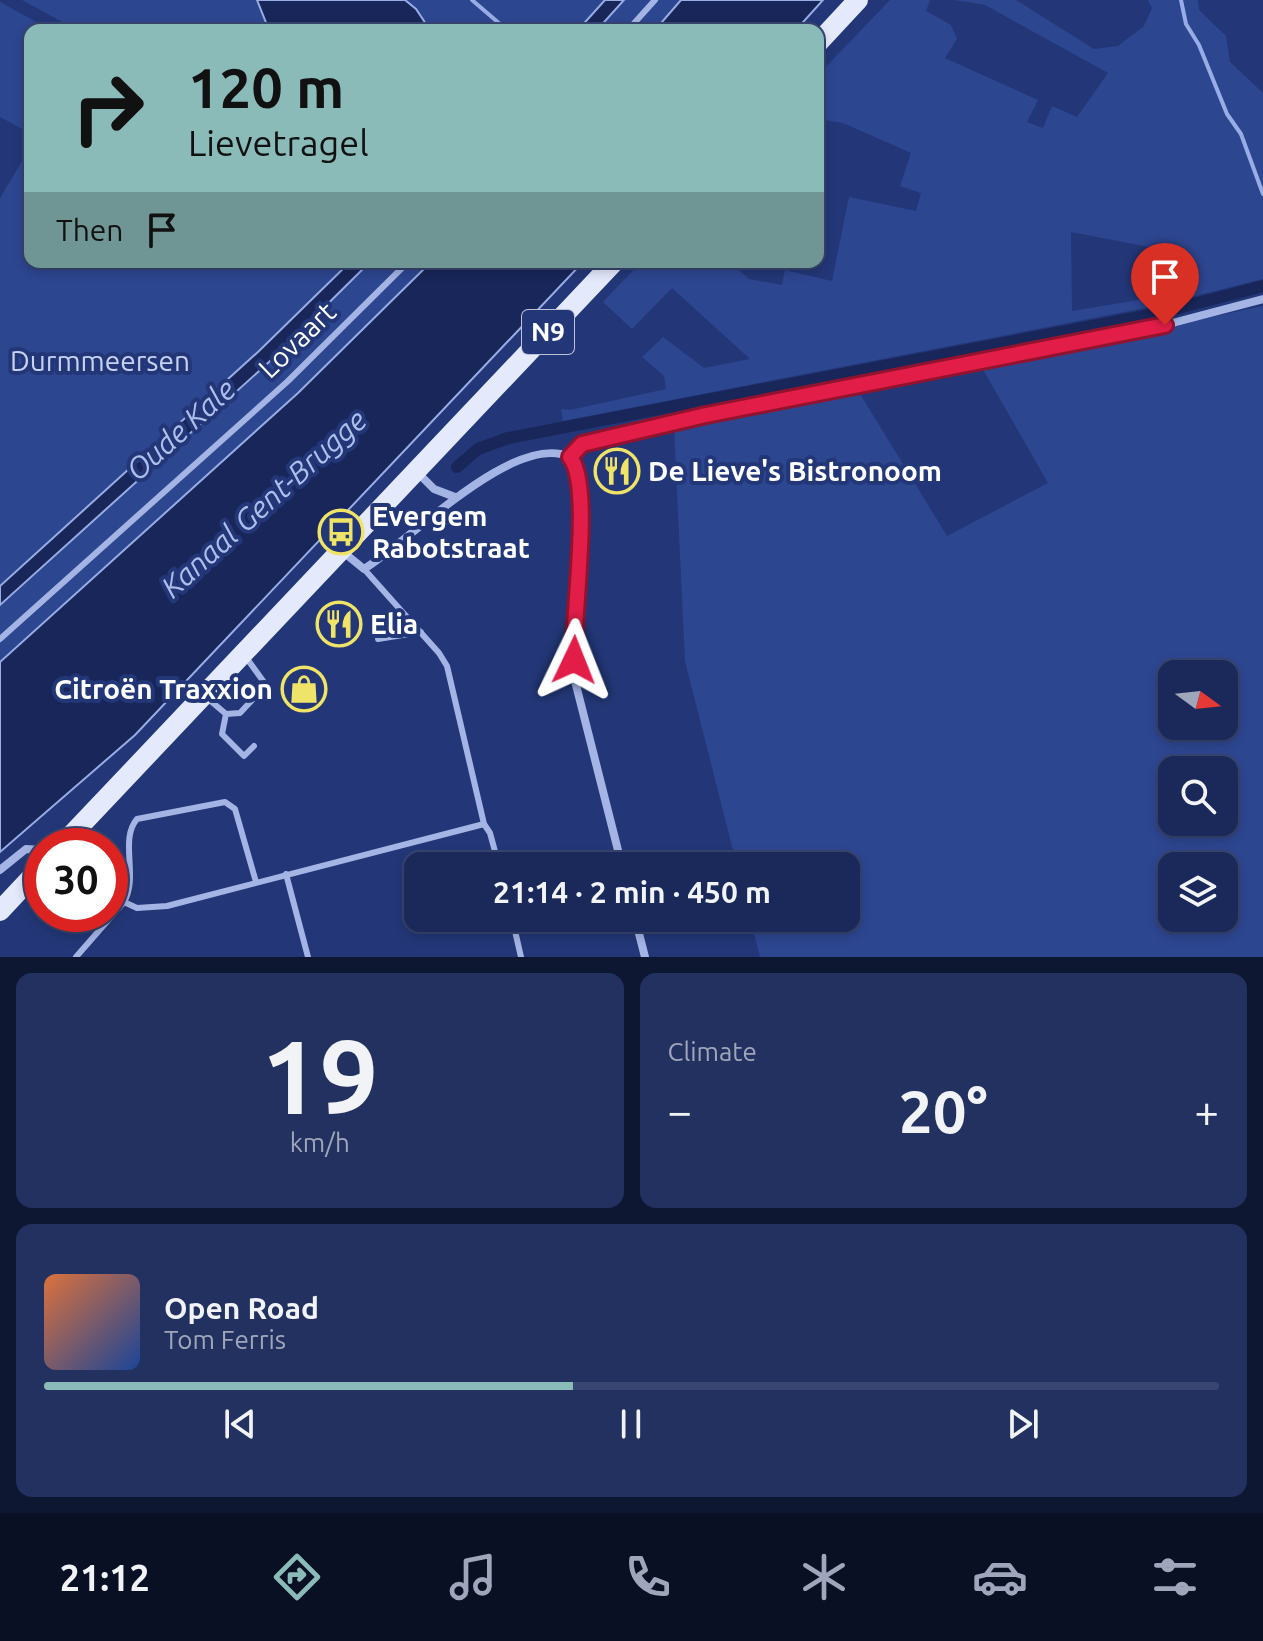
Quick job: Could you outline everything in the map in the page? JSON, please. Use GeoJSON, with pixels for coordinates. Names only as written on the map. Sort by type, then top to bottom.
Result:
{"type":"FeatureCollection","features":[{"type":"Feature","properties":{"kind":"main road"},"geometry":{"type":"LineString","coordinates":[[824,37],[858,0]]}},
{"type":"Feature","properties":{"kind":"main road","name":"N9"},"geometry":{"type":"LineString","coordinates":[[78,828],[608,268]]}},
{"type":"Feature","properties":{"kind":"main road"},"geometry":{"type":"LineString","coordinates":[[0,911],[24,885]]}},
{"type":"Feature","properties":{"kind":"street"},"geometry":{"type":"LineString","coordinates":[[570,457],[582,444],[630,431],[1127,334],[1263,299]]}},
{"type":"Feature","properties":{"kind":"street"},"geometry":{"type":"LineString","coordinates":[[341,550],[364,569],[455,497],[520,460],[546,453],[570,457]]}},
{"type":"Feature","properties":{"kind":"street"},"geometry":{"type":"LineString","coordinates":[[570,457],[579,478],[574,677],[618,852]]}},
{"type":"Feature","properties":{"kind":"street"},"geometry":{"type":"LineString","coordinates":[[424,464],[434,489],[455,497]]}},
{"type":"Feature","properties":{"kind":"street"},"geometry":{"type":"LineString","coordinates":[[0,870],[24,851]]}},
{"type":"Feature","properties":{"kind":"street"},"geometry":{"type":"LineString","coordinates":[[639,932],[645,957]]}},
{"type":"Feature","properties":{"kind":"lane"},"geometry":{"type":"LineString","coordinates":[[633,24],[655,0]]}},
{"type":"Feature","properties":{"kind":"lane","name":"Lovaart"},"geometry":{"type":"LineString","coordinates":[[0,639],[288,381],[402,268]]}},
{"type":"Feature","properties":{"kind":"lane"},"geometry":{"type":"LineString","coordinates":[[364,569],[447,666],[484,824],[495,852]]}},
{"type":"Feature","properties":{"kind":"lane"},"geometry":{"type":"LineString","coordinates":[[378,639],[421,632]]}},
{"type":"Feature","properties":{"kind":"lane"},"geometry":{"type":"LineString","coordinates":[[205,696],[226,714],[240,713],[266,685],[244,654]]}},
{"type":"Feature","properties":{"kind":"lane"},"geometry":{"type":"LineString","coordinates":[[226,714],[222,734],[244,756],[254,746]]}},
{"type":"Feature","properties":{"kind":"lane"},"geometry":{"type":"LineString","coordinates":[[128,892],[131,885],[130,835],[137,819],[225,802],[235,809],[256,882]]}},
{"type":"Feature","properties":{"kind":"lane"},"geometry":{"type":"LineString","coordinates":[[128,904],[150,909],[484,824]]}},
{"type":"Feature","properties":{"kind":"lane"},"geometry":{"type":"LineString","coordinates":[[286,874],[308,957]]}},
{"type":"Feature","properties":{"kind":"lane"},"geometry":{"type":"LineString","coordinates":[[76,957],[98,932]]}},
{"type":"Feature","properties":{"kind":"lane"},"geometry":{"type":"LineString","coordinates":[[515,932],[521,957]]}},
{"type":"Feature","properties":{"kind":"green space"},"geometry":{"type":"Polygon","coordinates":[[[22,0],[605,0],[583,24],[66,24],[22,0]]]}},
{"type":"Feature","properties":{"kind":"green space"},"geometry":{"type":"Polygon","coordinates":[[[624,0],[681,0],[660,24],[603,24],[624,0]]]}},
{"type":"Feature","properties":{"kind":"green space"},"geometry":{"type":"Polygon","coordinates":[[[890,0],[930,0],[926,11],[951,25],[957,39],[945,58],[1038,100],[1027,122],[1043,128],[1052,106],[1077,117],[1108,73],[985,5],[954,0],[1016,0],[1094,49],[1118,46],[1144,26],[1152,8],[1148,0],[1198,0],[1199,10],[1226,36],[1230,62],[1263,93],[1263,279],[1150,307],[563,421],[561,409],[570,410],[666,389],[664,376],[642,357],[663,337],[704,368],[750,359],[672,288],[632,329],[603,302],[635,268],[737,268],[749,279],[782,285],[785,270],[832,281],[849,197],[916,211],[921,193],[900,186],[911,153],[843,123],[824,120],[824,69],[890,0]],[[1071,232],[1072,311],[1150,298],[1149,247],[1071,232]]]}},
{"type":"Feature","properties":{"kind":"green space"},"geometry":{"type":"Polygon","coordinates":[[[0,2],[40,24],[24,24],[24,130],[0,117],[0,2]]]}},
{"type":"Feature","properties":{"kind":"green space","name":"Durmmeersen"},"geometry":{"type":"Polygon","coordinates":[[[24,158],[24,268],[344,268],[259,351],[0,586],[0,198],[24,158]]]}},
{"type":"Feature","properties":{"kind":"green space"},"geometry":{"type":"Polygon","coordinates":[[[364,268],[425,268],[298,393],[0,662],[0,605],[269,362],[364,268]]]}},
{"type":"Feature","properties":{"kind":"green space"},"geometry":{"type":"Polygon","coordinates":[[[1263,306],[1263,957],[760,957],[754,932],[860,932],[860,852],[733,852],[685,661],[674,427],[857,389],[947,536],[1048,483],[981,366],[1263,306]]]}},
{"type":"Feature","properties":{"kind":"water"},"geometry":{"type":"Polygon","coordinates":[[[257,0],[405,0],[426,24],[267,24],[257,0]]]}},
{"type":"Feature","properties":{"kind":"water"},"geometry":{"type":"Polygon","coordinates":[[[605,0],[624,0],[602,24],[583,24],[605,0]]]}},
{"type":"Feature","properties":{"kind":"water"},"geometry":{"type":"Polygon","coordinates":[[[681,0],[823,0],[801,24],[660,24],[681,0]]]}},
{"type":"Feature","properties":{"kind":"water","name":"Oude Kale"},"geometry":{"type":"Polygon","coordinates":[[[344,268],[364,268],[269,362],[0,605],[0,586],[259,351],[344,268]]]}},
{"type":"Feature","properties":{"kind":"water","name":"Kanaal Gent-Brugge"},"geometry":{"type":"Polygon","coordinates":[[[425,268],[577,268],[135,735],[24,828],[0,852],[0,662],[298,393],[425,268]]]}},
{"type":"Feature","properties":{"kind":"waterway"},"geometry":{"type":"LineString","coordinates":[[472,0],[500,24]]}},
{"type":"Feature","properties":{"kind":"waterway"},"geometry":{"type":"LineString","coordinates":[[1181,0],[1186,24],[1199,45],[1227,114],[1241,134],[1263,194]]}},
{"type":"Feature","properties":{"kind":"waterway"},"geometry":{"type":"LineString","coordinates":[[457,467],[478,449],[508,438],[1155,314],[1263,286]]}},
{"type":"Feature","properties":{"kind":"place","name":"De Lieve's Bistronoom"},"geometry":{"type":"Point","coordinates":[617,471]}},
{"type":"Feature","properties":{"kind":"place","name":"Evergem Rabotstraat"},"geometry":{"type":"Point","coordinates":[341,532]}},
{"type":"Feature","properties":{"kind":"place","name":"Elia"},"geometry":{"type":"Point","coordinates":[339,624]}},
{"type":"Feature","properties":{"kind":"place","name":"Citroën Traxxion"},"geometry":{"type":"Point","coordinates":[304,689]}},
{"type":"Feature","properties":{"kind":"route"},"geometry":{"type":"LineString","coordinates":[[574,660],[579,581],[579,478],[577,467],[570,457],[582,444],[706,415],[1165,325]]}}]}
